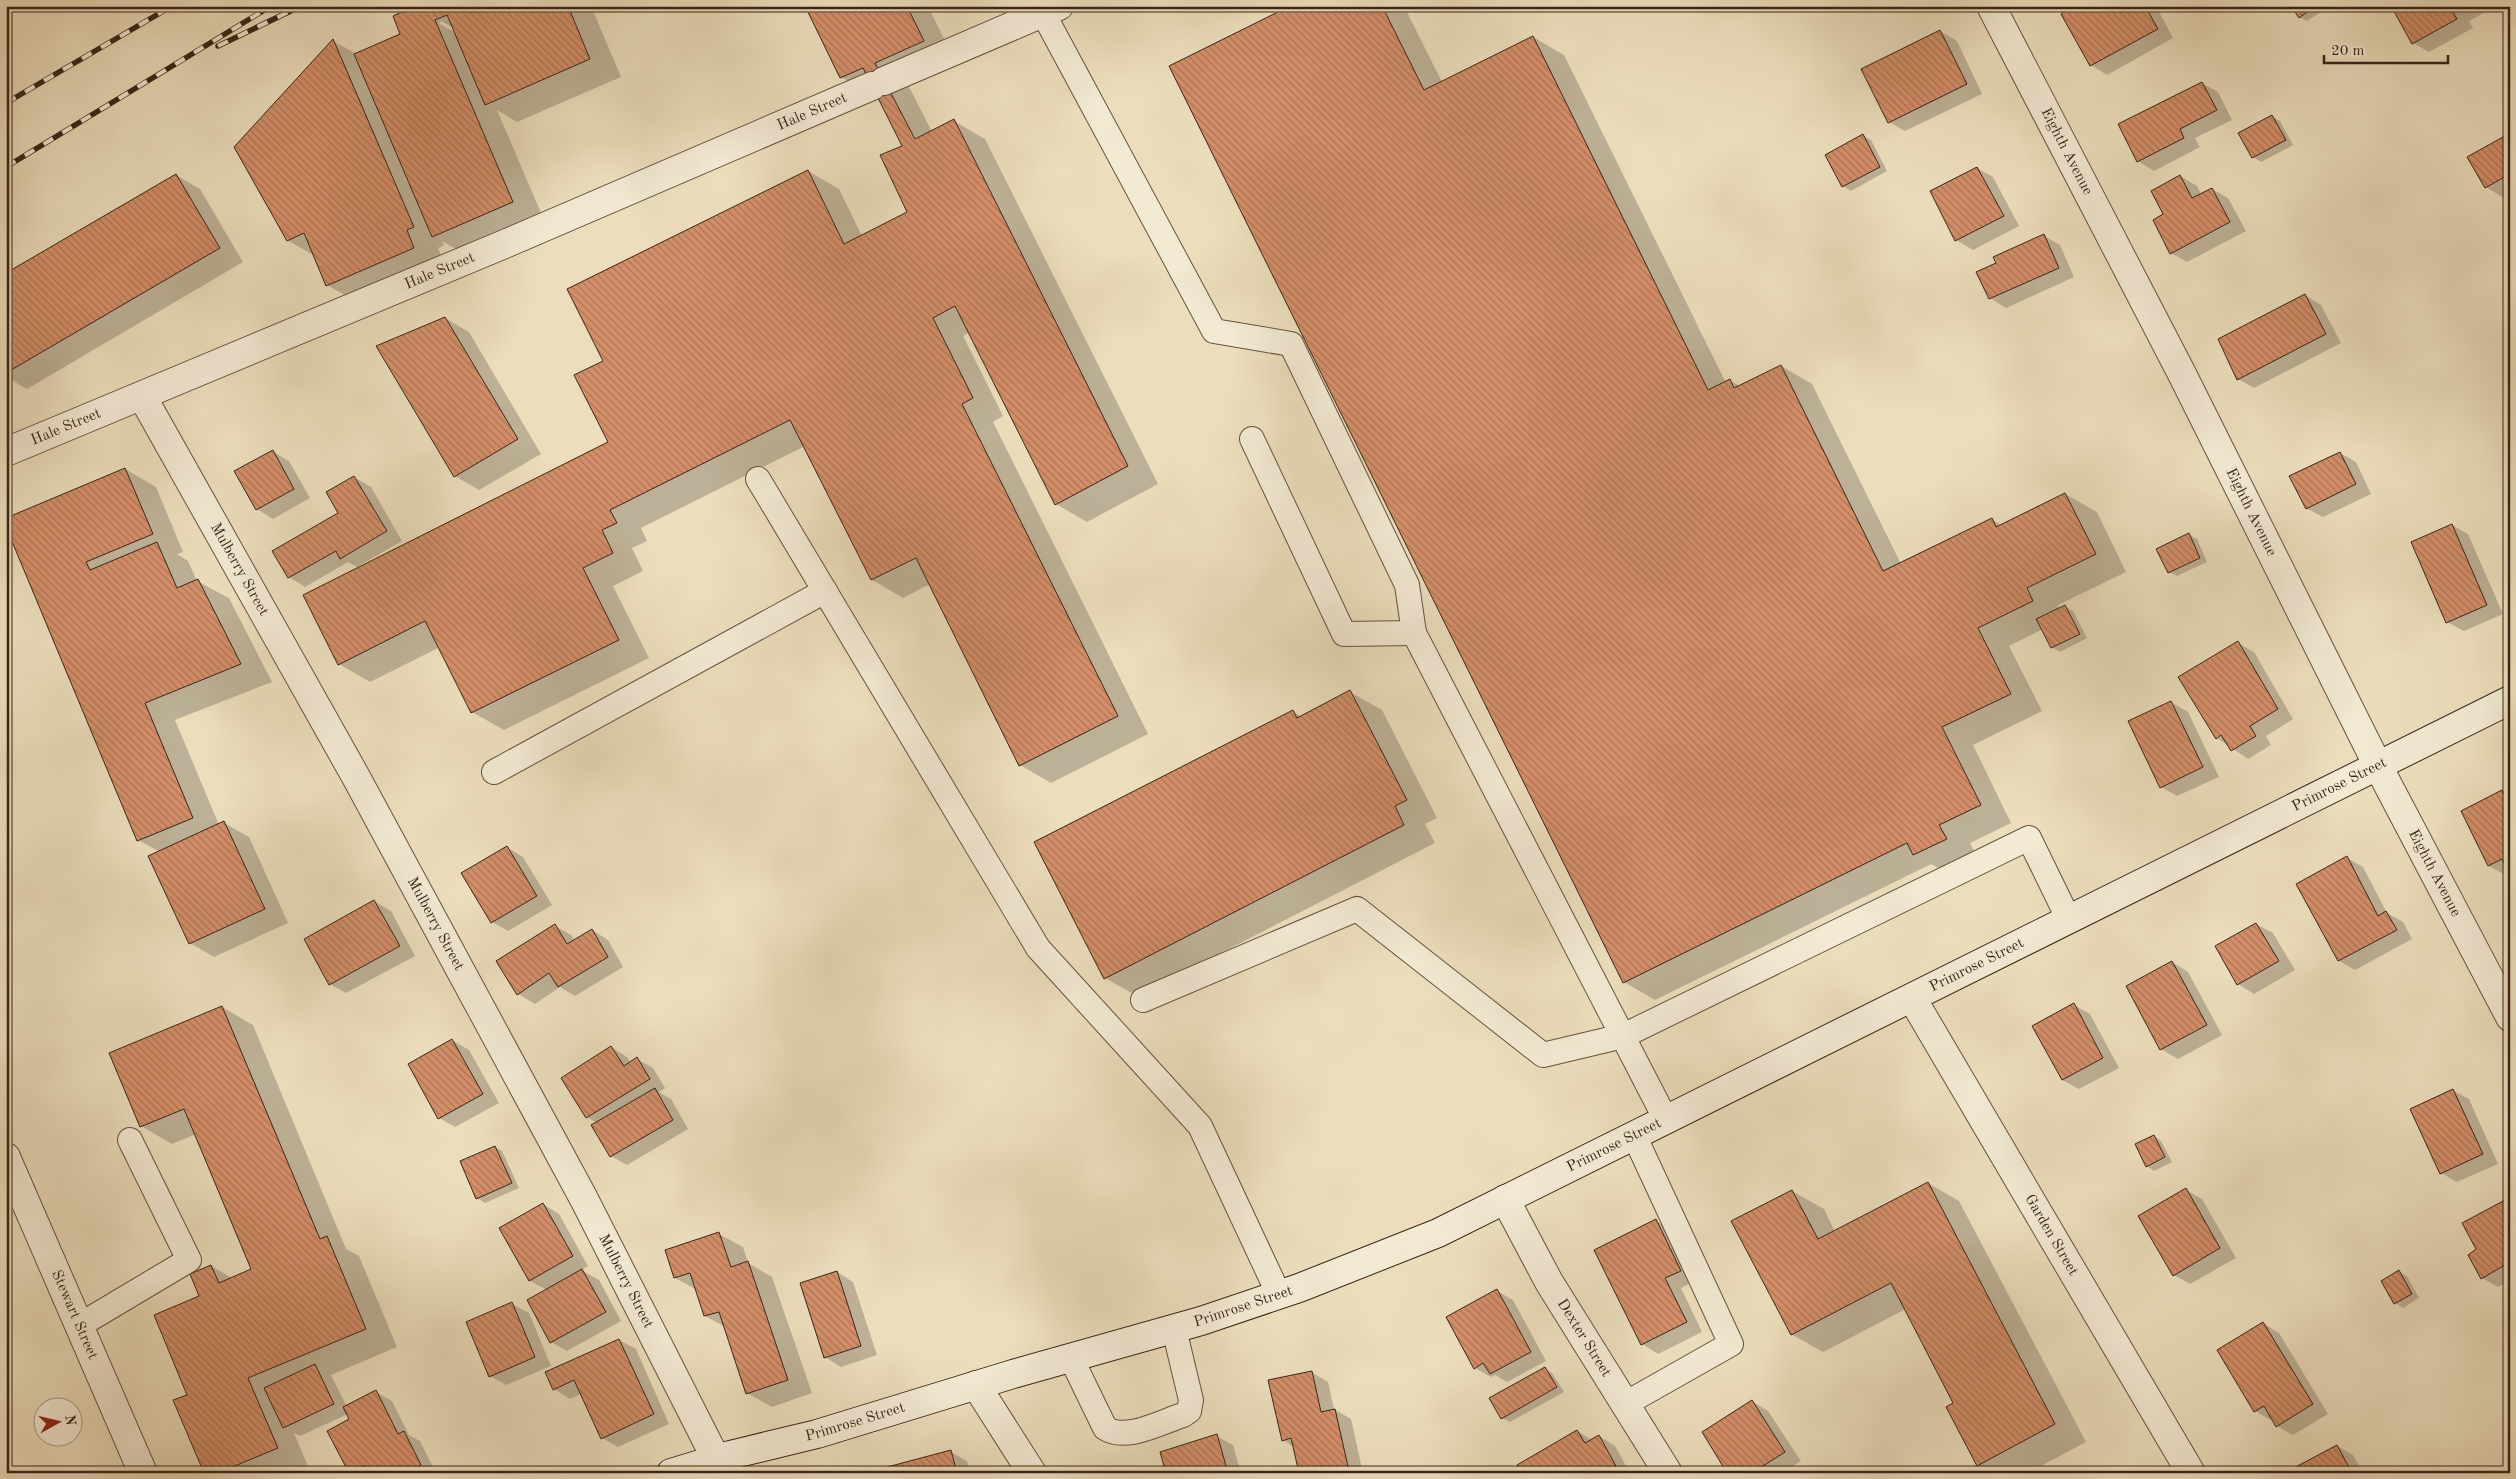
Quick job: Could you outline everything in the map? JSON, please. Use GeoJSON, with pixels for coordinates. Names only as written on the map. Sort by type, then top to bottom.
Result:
{"type":"FeatureCollection","features":[{"type":"Feature","properties":{"kind":"street","name":"Eighth Avenue"},"geometry":{"type":"LineString","coordinates":[[1991,6],[2181,372],[2378,766],[2510,1017]]}},
{"type":"Feature","properties":{"kind":"street","name":"Hale Street"},"geometry":{"type":"LineString","coordinates":[[6,452],[1051,10]]}},
{"type":"Feature","properties":{"kind":"street","name":"Mulberry Street"},"geometry":{"type":"LineString","coordinates":[[142,396],[368,800],[584,1199],[716,1459]]}},
{"type":"Feature","properties":{"kind":"street","name":"Primrose Street"},"geometry":{"type":"LineString","coordinates":[[671,1473],[716,1459],[817,1434],[976,1385],[1174,1328],[1279,1295],[1376,1260],[1438,1233],[2510,700]]}},
{"type":"Feature","properties":{"kind":"street","name":"Garden Street"},"geometry":{"type":"LineString","coordinates":[[1912,998],[2192,1473]]}},
{"type":"Feature","properties":{"kind":"street","name":"Stewart Street"},"geometry":{"type":"LineString","coordinates":[[6,1158],[143,1473]]}},
{"type":"Feature","properties":{"kind":"street","name":"Dexter Street"},"geometry":{"type":"LineString","coordinates":[[1505,1199],[1549,1282],[1668,1473]]}},
{"type":"Feature","properties":{"kind":"street"},"geometry":{"type":"LineString","coordinates":[[976,1385],[1032,1473]]}},
{"type":"Feature","properties":{"kind":"lane"},"geometry":{"type":"LineString","coordinates":[[1051,10],[1214,331],[1291,344],[1407,585],[1414,633],[1666,1120]]}},
{"type":"Feature","properties":{"kind":"lane"},"geometry":{"type":"LineString","coordinates":[[1252,439],[1344,634],[1414,633]]}},
{"type":"Feature","properties":{"kind":"lane"},"geometry":{"type":"LineString","coordinates":[[758,479],[1038,948],[1200,1126],[1279,1295]]}},
{"type":"Feature","properties":{"kind":"lane"},"geometry":{"type":"LineString","coordinates":[[494,772],[825,591]]}},
{"type":"Feature","properties":{"kind":"lane"},"geometry":{"type":"LineString","coordinates":[[1143,1000],[1357,909],[1543,1055],[1623,1036],[2029,838],[2069,920]]}},
{"type":"Feature","properties":{"kind":"lane"},"geometry":{"type":"LineString","coordinates":[[1625,1404],[1731,1344],[1634,1135]]}},
{"type":"Feature","properties":{"kind":"lane"},"geometry":{"type":"LineString","coordinates":[[80,1325],[189,1260],[130,1140]]}},
{"type":"Feature","properties":{"kind":"lane"},"geometry":{"type":"LineString","coordinates":[[1071,1358],[1105,1428],[1114,1434],[1126,1434],[1183,1415],[1190,1410],[1192,1400],[1174,1328]]}},
{"type":"Feature","properties":{"kind":"building"},"geometry":{"type":"Polygon","coordinates":[[[415,6],[568,6],[590,59],[485,105],[447,15],[435,20],[513,202],[432,237],[354,54],[400,34],[393,16],[415,6]]]}},
{"type":"Feature","properties":{"kind":"building"},"geometry":{"type":"Polygon","coordinates":[[[805,6],[907,6],[924,41],[875,63],[915,139],[954,119],[1128,466],[1055,505],[955,306],[933,318],[973,398],[962,404],[1118,716],[1019,766],[916,558],[871,580],[790,420],[610,510],[617,523],[602,530],[613,553],[583,568],[619,640],[471,713],[425,621],[338,665],[303,595],[608,442],[574,375],[603,361],[567,289],[808,170],[844,244],[907,212],[880,155],[902,146],[863,68],[840,78],[805,6]]]}},
{"type":"Feature","properties":{"kind":"building"},"geometry":{"type":"Polygon","coordinates":[[[1290,6],[1382,6],[1424,90],[1533,36],[1708,390],[1730,379],[1734,388],[1781,365],[1883,571],[1992,518],[1996,527],[2065,493],[2096,554],[2027,588],[2033,601],[1978,628],[2011,694],[1942,727],[1981,805],[1939,825],[1947,839],[1913,855],[1907,843],[1623,983],[1169,66],[1290,6]]]}},
{"type":"Feature","properties":{"kind":"building"},"geometry":{"type":"Polygon","coordinates":[[[2074,6],[2145,6],[2158,29],[2090,66],[2061,14],[2074,6]]]}},
{"type":"Feature","properties":{"kind":"building"},"geometry":{"type":"Polygon","coordinates":[[[2291,6],[2316,6],[2299,18],[2291,6]]]}},
{"type":"Feature","properties":{"kind":"building"},"geometry":{"type":"Polygon","coordinates":[[[2391,6],[2464,6],[2453,12],[2457,19],[2412,44],[2391,6]]]}},
{"type":"Feature","properties":{"kind":"building"},"geometry":{"type":"Polygon","coordinates":[[[1940,30],[1967,84],[1888,123],[1861,69],[1940,30]]]}},
{"type":"Feature","properties":{"kind":"building"},"geometry":{"type":"Polygon","coordinates":[[[333,39],[414,227],[407,230],[414,248],[326,286],[304,233],[287,241],[234,147],[333,39]]]}},
{"type":"Feature","properties":{"kind":"building"},"geometry":{"type":"Polygon","coordinates":[[[2202,82],[2217,110],[2180,129],[2184,138],[2137,162],[2118,124],[2202,82]]]}},
{"type":"Feature","properties":{"kind":"building"},"geometry":{"type":"Polygon","coordinates":[[[2272,115],[2286,140],[2252,158],[2238,133],[2272,115]]]}},
{"type":"Feature","properties":{"kind":"building"},"geometry":{"type":"Polygon","coordinates":[[[2510,133],[2510,174],[2485,188],[2467,157],[2510,133]]]}},
{"type":"Feature","properties":{"kind":"building"},"geometry":{"type":"Polygon","coordinates":[[[1863,134],[1880,167],[1842,187],[1825,155],[1863,134]]]}},
{"type":"Feature","properties":{"kind":"building"},"geometry":{"type":"Polygon","coordinates":[[[1977,167],[2004,216],[1955,241],[1930,191],[1977,167]]]}},
{"type":"Feature","properties":{"kind":"building"},"geometry":{"type":"Polygon","coordinates":[[[176,174],[220,248],[6,373],[6,273],[176,174]]]}},
{"type":"Feature","properties":{"kind":"building"},"geometry":{"type":"Polygon","coordinates":[[[2180,175],[2192,198],[2212,188],[2230,222],[2170,254],[2153,220],[2163,214],[2151,191],[2180,175]]]}},
{"type":"Feature","properties":{"kind":"building"},"geometry":{"type":"Polygon","coordinates":[[[2044,234],[2059,268],[1989,299],[1976,272],[1996,263],[1993,257],[2044,234]]]}},
{"type":"Feature","properties":{"kind":"building"},"geometry":{"type":"Polygon","coordinates":[[[2305,294],[2326,334],[2237,380],[2218,339],[2305,294]]]}},
{"type":"Feature","properties":{"kind":"building"},"geometry":{"type":"Polygon","coordinates":[[[445,317],[518,439],[454,477],[376,346],[445,317]]]}},
{"type":"Feature","properties":{"kind":"building"},"geometry":{"type":"Polygon","coordinates":[[[273,450],[294,489],[256,510],[234,471],[273,450]]]}},
{"type":"Feature","properties":{"kind":"building"},"geometry":{"type":"Polygon","coordinates":[[[2340,452],[2356,484],[2306,509],[2289,476],[2340,452]]]}},
{"type":"Feature","properties":{"kind":"building"},"geometry":{"type":"Polygon","coordinates":[[[125,468],[153,534],[86,562],[90,570],[157,542],[177,588],[198,579],[241,664],[145,703],[193,818],[137,841],[6,527],[6,518],[125,468]]]}},
{"type":"Feature","properties":{"kind":"building"},"geometry":{"type":"Polygon","coordinates":[[[354,476],[387,531],[340,559],[336,551],[288,578],[272,551],[338,513],[326,492],[354,476]]]}},
{"type":"Feature","properties":{"kind":"building"},"geometry":{"type":"Polygon","coordinates":[[[2452,524],[2487,605],[2446,623],[2411,542],[2452,524]]]}},
{"type":"Feature","properties":{"kind":"building"},"geometry":{"type":"Polygon","coordinates":[[[2189,533],[2200,558],[2168,573],[2156,549],[2189,533]]]}},
{"type":"Feature","properties":{"kind":"building"},"geometry":{"type":"Polygon","coordinates":[[[2065,605],[2080,634],[2051,648],[2036,619],[2065,605]]]}},
{"type":"Feature","properties":{"kind":"building"},"geometry":{"type":"Polygon","coordinates":[[[2238,641],[2278,709],[2250,726],[2256,736],[2231,751],[2221,735],[2216,739],[2178,677],[2238,641]]]}},
{"type":"Feature","properties":{"kind":"building"},"geometry":{"type":"Polygon","coordinates":[[[1350,690],[1407,800],[1395,806],[1404,825],[1104,979],[1034,842],[1293,710],[1297,718],[1350,690]]]}},
{"type":"Feature","properties":{"kind":"building"},"geometry":{"type":"Polygon","coordinates":[[[2171,701],[2203,767],[2160,788],[2128,721],[2171,701]]]}},
{"type":"Feature","properties":{"kind":"building"},"geometry":{"type":"Polygon","coordinates":[[[2502,790],[2510,806],[2510,876],[2502,859],[2488,866],[2461,811],[2502,790]]]}},
{"type":"Feature","properties":{"kind":"building"},"geometry":{"type":"Polygon","coordinates":[[[224,821],[265,909],[189,944],[148,856],[224,821]]]}},
{"type":"Feature","properties":{"kind":"building"},"geometry":{"type":"Polygon","coordinates":[[[507,846],[537,896],[491,923],[461,873],[507,846]]]}},
{"type":"Feature","properties":{"kind":"building"},"geometry":{"type":"Polygon","coordinates":[[[2347,856],[2378,916],[2386,911],[2397,930],[2338,961],[2296,884],[2347,856]]]}},
{"type":"Feature","properties":{"kind":"building"},"geometry":{"type":"Polygon","coordinates":[[[374,900],[400,946],[329,985],[304,939],[374,900]]]}},
{"type":"Feature","properties":{"kind":"building"},"geometry":{"type":"Polygon","coordinates":[[[2256,923],[2279,961],[2237,985],[2215,946],[2256,923]]]}},
{"type":"Feature","properties":{"kind":"building"},"geometry":{"type":"Polygon","coordinates":[[[555,924],[567,944],[592,929],[608,957],[558,987],[549,973],[517,995],[496,961],[555,924]]]}},
{"type":"Feature","properties":{"kind":"building"},"geometry":{"type":"Polygon","coordinates":[[[2172,961],[2207,1025],[2160,1050],[2126,986],[2172,961]]]}},
{"type":"Feature","properties":{"kind":"building"},"geometry":{"type":"Polygon","coordinates":[[[2074,1003],[2103,1058],[2062,1080],[2032,1026],[2074,1003]]]}},
{"type":"Feature","properties":{"kind":"building"},"geometry":{"type":"Polygon","coordinates":[[[222,1006],[320,1239],[327,1236],[366,1329],[248,1378],[278,1448],[218,1473],[204,1473],[173,1400],[187,1395],[154,1315],[199,1296],[190,1274],[211,1265],[219,1283],[251,1269],[184,1109],[140,1127],[109,1053],[222,1006]]]}},
{"type":"Feature","properties":{"kind":"building"},"geometry":{"type":"Polygon","coordinates":[[[452,1039],[483,1094],[438,1119],[408,1064],[452,1039]]]}},
{"type":"Feature","properties":{"kind":"building"},"geometry":{"type":"Polygon","coordinates":[[[611,1046],[624,1066],[637,1057],[650,1079],[586,1118],[561,1078],[611,1046]]]}},
{"type":"Feature","properties":{"kind":"building"},"geometry":{"type":"Polygon","coordinates":[[[655,1088],[673,1120],[610,1157],[591,1125],[655,1088]]]}},
{"type":"Feature","properties":{"kind":"building"},"geometry":{"type":"Polygon","coordinates":[[[2453,1089],[2483,1154],[2440,1174],[2410,1109],[2453,1089]]]}},
{"type":"Feature","properties":{"kind":"building"},"geometry":{"type":"Polygon","coordinates":[[[2154,1135],[2165,1157],[2146,1167],[2135,1144],[2154,1135]]]}},
{"type":"Feature","properties":{"kind":"building"},"geometry":{"type":"Polygon","coordinates":[[[495,1146],[512,1183],[476,1199],[460,1161],[495,1146]]]}},
{"type":"Feature","properties":{"kind":"building"},"geometry":{"type":"Polygon","coordinates":[[[1928,1182],[2055,1424],[1977,1466],[1946,1407],[1953,1403],[1891,1283],[1791,1335],[1731,1221],[1792,1190],[1818,1239],[1928,1182]]]}},
{"type":"Feature","properties":{"kind":"building"},"geometry":{"type":"Polygon","coordinates":[[[2186,1188],[2220,1248],[2173,1276],[2138,1216],[2186,1188]]]}},
{"type":"Feature","properties":{"kind":"building"},"geometry":{"type":"Polygon","coordinates":[[[2505,1200],[2510,1208],[2510,1262],[2481,1279],[2468,1255],[2476,1249],[2462,1223],[2505,1200]]]}},
{"type":"Feature","properties":{"kind":"building"},"geometry":{"type":"Polygon","coordinates":[[[543,1203],[573,1256],[529,1281],[499,1228],[543,1203]]]}},
{"type":"Feature","properties":{"kind":"building"},"geometry":{"type":"Polygon","coordinates":[[[1656,1219],[1681,1271],[1665,1278],[1687,1322],[1641,1345],[1594,1250],[1656,1219]]]}},
{"type":"Feature","properties":{"kind":"building"},"geometry":{"type":"Polygon","coordinates":[[[719,1232],[731,1267],[748,1261],[788,1380],[746,1394],[719,1312],[704,1316],[690,1273],[674,1278],[665,1250],[719,1232]]]}},
{"type":"Feature","properties":{"kind":"building"},"geometry":{"type":"Polygon","coordinates":[[[582,1269],[606,1312],[550,1343],[527,1300],[582,1269]]]}},
{"type":"Feature","properties":{"kind":"building"},"geometry":{"type":"Polygon","coordinates":[[[2399,1270],[2412,1294],[2394,1304],[2381,1281],[2399,1270]]]}},
{"type":"Feature","properties":{"kind":"building"},"geometry":{"type":"Polygon","coordinates":[[[837,1271],[861,1346],[824,1358],[800,1283],[837,1271]]]}},
{"type":"Feature","properties":{"kind":"building"},"geometry":{"type":"Polygon","coordinates":[[[1497,1289],[1531,1352],[1490,1374],[1483,1363],[1474,1369],[1446,1317],[1497,1289]]]}},
{"type":"Feature","properties":{"kind":"building"},"geometry":{"type":"Polygon","coordinates":[[[512,1302],[535,1357],[489,1377],[466,1322],[512,1302]]]}},
{"type":"Feature","properties":{"kind":"building"},"geometry":{"type":"Polygon","coordinates":[[[2263,1322],[2313,1404],[2276,1427],[2264,1406],[2254,1412],[2217,1350],[2263,1322]]]}},
{"type":"Feature","properties":{"kind":"building"},"geometry":{"type":"Polygon","coordinates":[[[619,1339],[654,1414],[601,1439],[574,1380],[553,1390],[545,1372],[619,1339]]]}},
{"type":"Feature","properties":{"kind":"building"},"geometry":{"type":"Polygon","coordinates":[[[315,1364],[334,1404],[283,1428],[264,1388],[315,1364]]]}},
{"type":"Feature","properties":{"kind":"building"},"geometry":{"type":"Polygon","coordinates":[[[1545,1367],[1557,1387],[1501,1419],[1489,1398],[1545,1367]]]}},
{"type":"Feature","properties":{"kind":"building"},"geometry":{"type":"Polygon","coordinates":[[[1312,1371],[1321,1412],[1335,1409],[1349,1471],[1299,1473],[1291,1438],[1282,1441],[1268,1380],[1312,1371]]]}},
{"type":"Feature","properties":{"kind":"building"},"geometry":{"type":"Polygon","coordinates":[[[376,1390],[398,1434],[404,1431],[421,1465],[414,1469],[417,1473],[369,1473],[365,1466],[349,1473],[327,1431],[349,1419],[343,1407],[376,1390]]]}},
{"type":"Feature","properties":{"kind":"building"},"geometry":{"type":"Polygon","coordinates":[[[1752,1400],[1785,1452],[1752,1473],[1727,1473],[1702,1432],[1752,1400]]]}},
{"type":"Feature","properties":{"kind":"building"},"geometry":{"type":"Polygon","coordinates":[[[1577,1430],[1585,1443],[1599,1435],[1616,1466],[1604,1473],[1521,1473],[1517,1465],[1577,1430]]]}},
{"type":"Feature","properties":{"kind":"building"},"geometry":{"type":"Polygon","coordinates":[[[1217,1434],[1228,1473],[1166,1473],[1160,1452],[1217,1434]]]}},
{"type":"Feature","properties":{"kind":"building"},"geometry":{"type":"Polygon","coordinates":[[[2337,1445],[2352,1473],[2289,1473],[2288,1471],[2337,1445]]]}},
{"type":"Feature","properties":{"kind":"building"},"geometry":{"type":"Polygon","coordinates":[[[951,1450],[957,1473],[877,1473],[876,1470],[951,1450]]]}},
{"type":"Feature","properties":{"kind":"railway"},"geometry":{"type":"LineString","coordinates":[[6,103],[172,6]]}},
{"type":"Feature","properties":{"kind":"railway"},"geometry":{"type":"LineString","coordinates":[[6,167],[271,6]]}},
{"type":"Feature","properties":{"kind":"railway"},"geometry":{"type":"LineString","coordinates":[[218,46],[301,6]]}}]}
